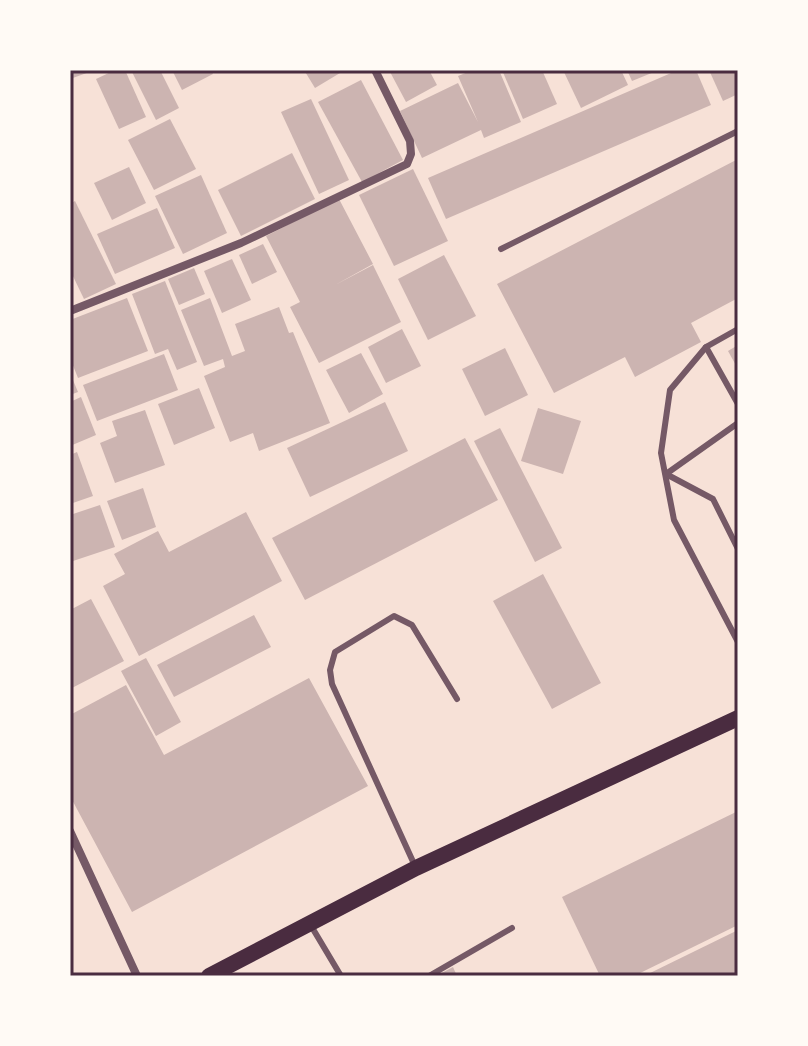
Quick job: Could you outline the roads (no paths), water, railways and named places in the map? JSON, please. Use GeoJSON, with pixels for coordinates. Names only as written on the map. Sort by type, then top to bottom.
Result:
{"type":"FeatureCollection","features":[{"type":"Feature","properties":{"kind":"main road"},"geometry":{"type":"LineString","coordinates":[[209,976],[416,868],[738,718]]}},
{"type":"Feature","properties":{"kind":"street"},"geometry":{"type":"LineString","coordinates":[[70,311],[241,243],[407,164],[411,154],[410,141],[375,70]]}},
{"type":"Feature","properties":{"kind":"street"},"geometry":{"type":"LineString","coordinates":[[70,831],[137,976]]}},
{"type":"Feature","properties":{"kind":"lane"},"geometry":{"type":"LineString","coordinates":[[501,249],[738,131]]}},
{"type":"Feature","properties":{"kind":"lane"},"geometry":{"type":"LineString","coordinates":[[738,329],[706,347],[670,390],[661,453],[674,520],[738,642]]}},
{"type":"Feature","properties":{"kind":"lane"},"geometry":{"type":"LineString","coordinates":[[706,347],[738,404]]}},
{"type":"Feature","properties":{"kind":"lane"},"geometry":{"type":"LineString","coordinates":[[666,474],[738,423]]}},
{"type":"Feature","properties":{"kind":"lane"},"geometry":{"type":"LineString","coordinates":[[666,474],[713,499],[738,549]]}},
{"type":"Feature","properties":{"kind":"lane"},"geometry":{"type":"LineString","coordinates":[[416,868],[332,684],[330,670],[335,652],[394,616],[412,625],[457,699]]}},
{"type":"Feature","properties":{"kind":"lane"},"geometry":{"type":"LineString","coordinates":[[310,924],[341,976]]}},
{"type":"Feature","properties":{"kind":"lane"},"geometry":{"type":"LineString","coordinates":[[429,976],[512,928]]}}]}
